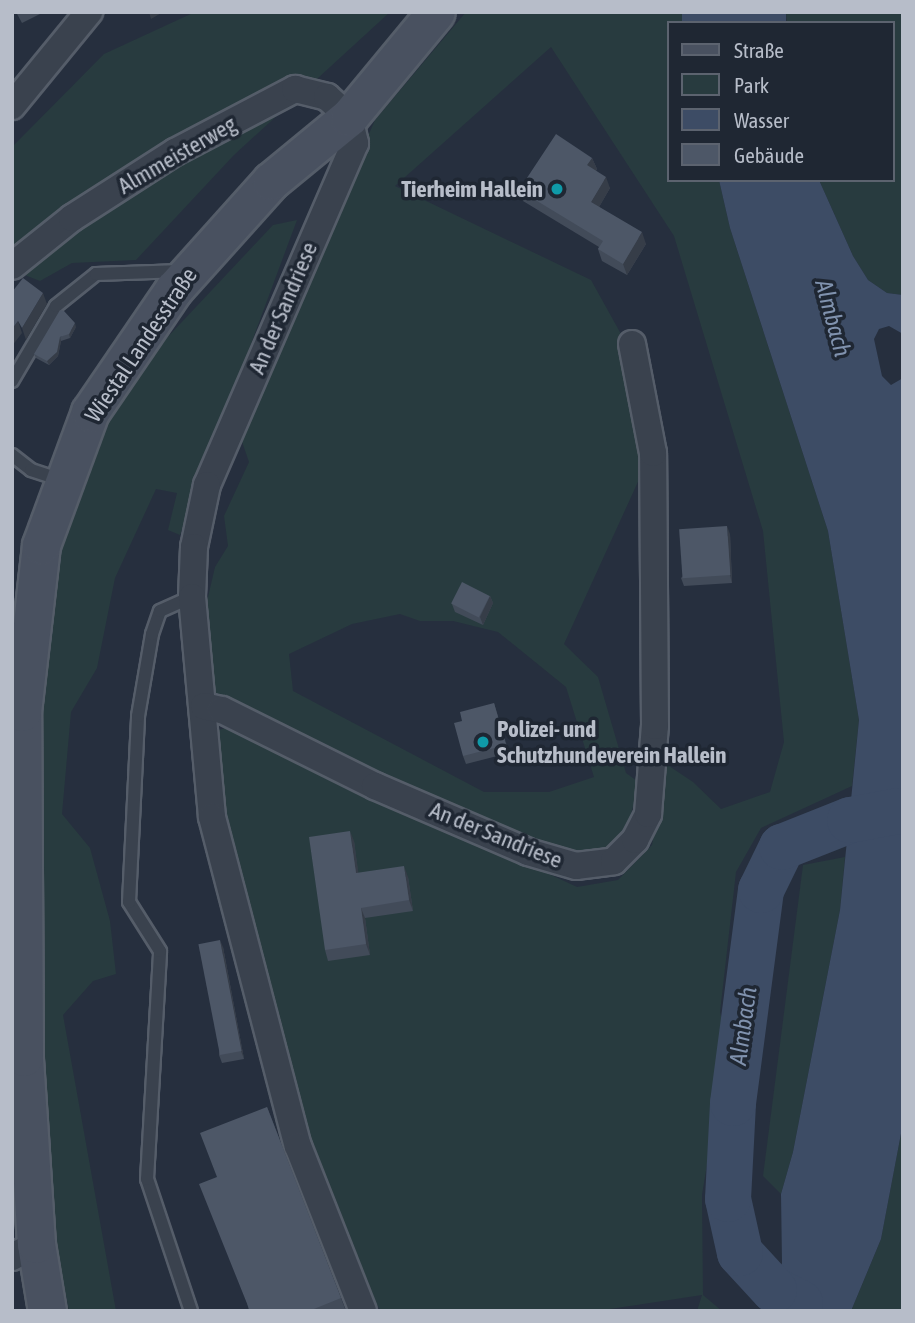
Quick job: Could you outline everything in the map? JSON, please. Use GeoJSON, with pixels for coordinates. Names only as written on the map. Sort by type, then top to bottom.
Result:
{"type":"FeatureCollection","features":[{"type":"Feature","properties":{"kind":"main road","name":"Wiestal Landesstraße"},"geometry":{"type":"LineString","coordinates":[[47,1311],[24,1250],[22,712],[41,545],[62,480],[90,412],[189,272],[271,181],[349,117],[436,12]]}},
{"type":"Feature","properties":{"kind":"street"},"geometry":{"type":"LineString","coordinates":[[12,106],[89,12]]}},
{"type":"Feature","properties":{"kind":"street","name":"Almmeisterweg"},"geometry":{"type":"LineString","coordinates":[[12,266],[72,218],[175,152],[295,89],[327,97],[349,117]]}},
{"type":"Feature","properties":{"kind":"street","name":"An der Sandriese"},"geometry":{"type":"LineString","coordinates":[[349,117],[355,143],[207,485],[194,547],[192,597],[212,817],[298,1146],[363,1311]]}},
{"type":"Feature","properties":{"kind":"street","name":"An der Sandriese"},"geometry":{"type":"LineString","coordinates":[[204,706],[222,710],[375,786],[528,852],[576,866],[614,861],[635,840],[648,814],[655,726],[653,453],[632,344]]}},
{"type":"Feature","properties":{"kind":"lane"},"geometry":{"type":"LineString","coordinates":[[12,381],[56,306],[96,274],[189,272]]}},
{"type":"Feature","properties":{"kind":"lane"},"geometry":{"type":"LineString","coordinates":[[12,455],[31,470],[62,480]]}},
{"type":"Feature","properties":{"kind":"lane"},"geometry":{"type":"LineString","coordinates":[[191,1311],[147,1178],[160,951],[129,902],[138,716],[152,634],[160,611],[192,597]]}},
{"type":"Feature","properties":{"kind":"green space"},"geometry":{"type":"Polygon","coordinates":[[[195,12],[390,12],[234,155],[136,260],[72,263],[40,281],[12,270],[12,147],[104,54],[195,12]]]}},
{"type":"Feature","properties":{"kind":"green space"},"geometry":{"type":"Polygon","coordinates":[[[466,12],[682,12],[684,21],[666,21],[666,182],[719,182],[730,228],[828,531],[859,720],[852,786],[761,828],[736,872],[720,1012],[727,1041],[702,1195],[703,1295],[722,1311],[697,1311],[702,1295],[597,1311],[381,1311],[367,1288],[296,1108],[223,817],[215,731],[233,726],[577,887],[618,880],[652,845],[666,764],[693,782],[721,809],[770,792],[784,742],[763,531],[674,236],[551,47],[395,186],[591,280],[621,334],[647,462],[564,644],[598,677],[626,773],[640,783],[627,827],[606,850],[577,855],[542,847],[378,775],[210,691],[204,614],[215,567],[228,546],[224,516],[249,462],[239,433],[375,120],[466,12]],[[400,614],[352,624],[289,654],[293,691],[484,792],[549,792],[594,777],[566,687],[498,632],[453,621],[420,621],[400,614]]]}},
{"type":"Feature","properties":{"kind":"green space"},"geometry":{"type":"Polygon","coordinates":[[[786,12],[903,12],[903,295],[887,293],[868,280],[853,256],[820,182],[894,182],[894,21],[787,21],[786,12]]]}},
{"type":"Feature","properties":{"kind":"green space"},"geometry":{"type":"Polygon","coordinates":[[[297,220],[180,535],[168,530],[177,493],[156,489],[115,578],[97,668],[71,712],[62,814],[90,848],[110,921],[116,974],[93,981],[63,1015],[116,1311],[69,1311],[48,1208],[39,834],[44,663],[58,547],[101,430],[164,341],[273,225],[297,220]]]}},
{"type":"Feature","properties":{"kind":"green space"},"geometry":{"type":"Polygon","coordinates":[[[845,857],[840,910],[793,1152],[781,1194],[763,1176],[803,865],[845,857]]]}},
{"type":"Feature","properties":{"kind":"green space"},"geometry":{"type":"Polygon","coordinates":[[[903,1123],[903,1311],[851,1311],[881,1239],[903,1123]]]}},
{"type":"Feature","properties":{"kind":"water"},"geometry":{"type":"Polygon","coordinates":[[[682,12],[786,12],[786,21],[682,21],[682,12]]]}},
{"type":"Feature","properties":{"kind":"water"},"geometry":{"type":"Polygon","coordinates":[[[719,182],[820,182],[853,256],[868,280],[887,293],[903,295],[903,334],[889,326],[879,329],[874,339],[882,376],[891,385],[903,378],[903,1123],[881,1239],[851,1311],[767,1311],[782,1263],[781,1194],[793,1152],[840,910],[859,720],[828,531],[730,228],[719,182]]]}},
{"type":"Feature","properties":{"kind":"building"},"geometry":{"type":"Polygon","coordinates":[[[556,134],[592,158],[587,165],[606,177],[591,202],[642,232],[623,264],[598,249],[603,241],[519,190],[556,134]]]}},
{"type":"Feature","properties":{"kind":"building"},"geometry":{"type":"Polygon","coordinates":[[[23,278],[43,293],[22,328],[18,321],[12,329],[12,292],[23,278]]]}},
{"type":"Feature","properties":{"kind":"building"},"geometry":{"type":"Polygon","coordinates":[[[60,310],[75,323],[69,334],[60,337],[57,352],[47,361],[34,354],[60,310]]]}},
{"type":"Feature","properties":{"kind":"building"},"geometry":{"type":"Polygon","coordinates":[[[727,526],[730,575],[683,578],[679,529],[727,526]]]}},
{"type":"Feature","properties":{"kind":"building"},"geometry":{"type":"Polygon","coordinates":[[[462,582],[490,596],[479,617],[451,603],[462,582]]]}},
{"type":"Feature","properties":{"kind":"building","name":"Polizei- und Schutzhundeverein Hallein"},"geometry":{"type":"Polygon","coordinates":[[[494,703],[506,745],[463,756],[454,723],[462,721],[460,712],[494,703]]]}},
{"type":"Feature","properties":{"kind":"building"},"geometry":{"type":"Polygon","coordinates":[[[350,831],[356,873],[404,866],[409,900],[361,908],[366,944],[325,950],[309,837],[350,831]]]}},
{"type":"Feature","properties":{"kind":"building"},"geometry":{"type":"Polygon","coordinates":[[[220,940],[242,1051],[220,1055],[198,944],[220,940]]]}},
{"type":"Feature","properties":{"kind":"building"},"geometry":{"type":"Polygon","coordinates":[[[267,1107],[341,1298],[309,1311],[250,1311],[199,1184],[217,1177],[200,1133],[267,1107]]]}},
{"type":"Feature","properties":{"kind":"waterway","name":"Almbach"},"geometry":{"type":"LineString","coordinates":[[800,1303],[774,1290],[740,1253],[728,1199],[733,1103],[761,890],[782,847],[850,820],[899,811]]}},
{"type":"Feature","properties":{"kind":"place","name":"Tierheim Hallein"},"geometry":{"type":"Point","coordinates":[557,189]}},
{"type":"Feature","properties":{"kind":"place","name":"Polizei- und Schutzhundeverein Hallein"},"geometry":{"type":"Point","coordinates":[483,742]}}]}
